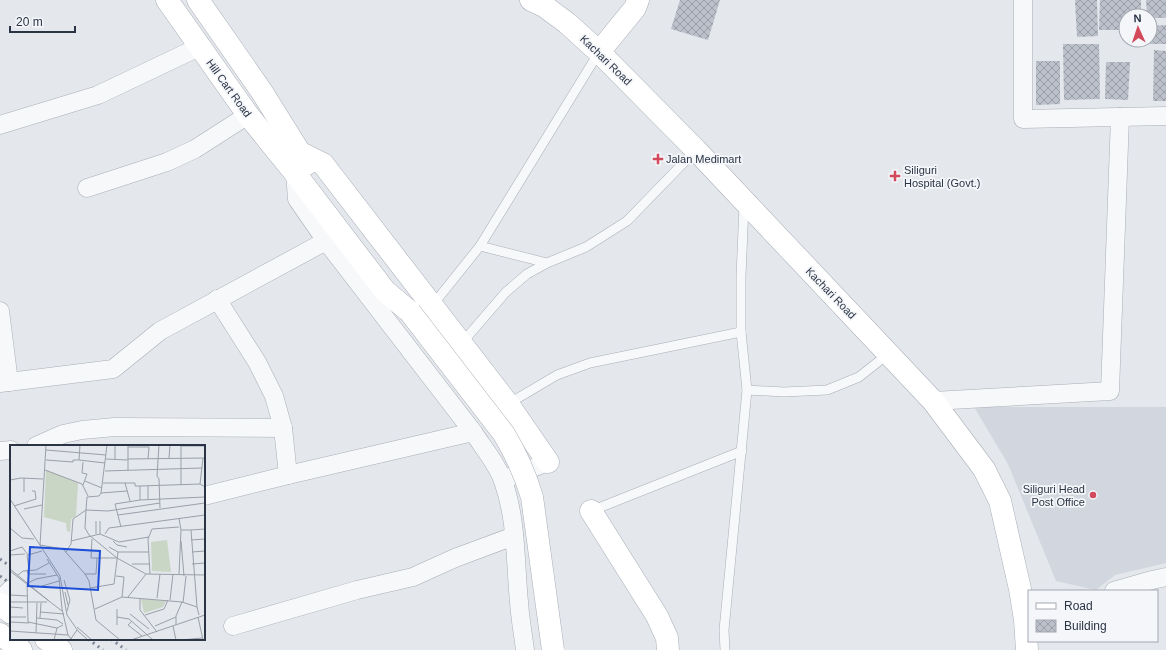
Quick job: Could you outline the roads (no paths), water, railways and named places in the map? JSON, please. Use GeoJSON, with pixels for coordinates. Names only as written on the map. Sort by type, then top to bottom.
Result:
{"type":"FeatureCollection","features":[{"type":"Feature","properties":{"kind":"street","name":"Hill Cart Road"},"geometry":{"type":"LineString","coordinates":[[166,0],[248,115],[295,173],[313,187]]}},
{"type":"Feature","properties":{"kind":"street"},"geometry":{"type":"LineString","coordinates":[[198,0],[262,92],[299,152],[313,187],[396,286],[410,312],[504,434],[517,455],[526,475],[532,497],[553,650]]}},
{"type":"Feature","properties":{"kind":"street","name":"Kachari Road"},"geometry":{"type":"LineString","coordinates":[[530,0],[544,6],[567,23],[599,52],[696,150],[933,401],[984,469],[1000,501],[1027,620],[1027,650]]}},
{"type":"Feature","properties":{"kind":"street"},"geometry":{"type":"LineString","coordinates":[[599,52],[635,8],[638,0]]}},
{"type":"Feature","properties":{"kind":"street"},"geometry":{"type":"LineString","coordinates":[[1023,0],[1023,119],[1166,116]]}},
{"type":"Feature","properties":{"kind":"street"},"geometry":{"type":"LineString","coordinates":[[0,126],[98,95],[199,47]]}},
{"type":"Feature","properties":{"kind":"street"},"geometry":{"type":"LineString","coordinates":[[87,188],[167,162],[195,149],[248,115]]}},
{"type":"Feature","properties":{"kind":"street"},"geometry":{"type":"LineString","coordinates":[[933,401],[1110,391],[1120,117]]}},
{"type":"Feature","properties":{"kind":"street"},"geometry":{"type":"LineString","coordinates":[[299,152],[323,164],[508,404],[548,462],[503,479]]}},
{"type":"Feature","properties":{"kind":"street"},"geometry":{"type":"LineString","coordinates":[[295,173],[297,199],[326,241],[473,432],[503,479],[510,505],[514,536],[519,603],[525,650]]}},
{"type":"Feature","properties":{"kind":"street"},"geometry":{"type":"LineString","coordinates":[[0,311],[4,382],[113,370],[160,331],[326,241]]}},
{"type":"Feature","properties":{"kind":"street"},"geometry":{"type":"LineString","coordinates":[[217,299],[257,362],[274,396],[283,428],[288,475]]}},
{"type":"Feature","properties":{"kind":"street"},"geometry":{"type":"LineString","coordinates":[[38,445],[64,434],[82,430],[114,427],[283,428]]}},
{"type":"Feature","properties":{"kind":"street"},"geometry":{"type":"LineString","coordinates":[[205,496],[473,432]]}},
{"type":"Feature","properties":{"kind":"street"},"geometry":{"type":"LineString","coordinates":[[0,451],[10,450]]}},
{"type":"Feature","properties":{"kind":"street"},"geometry":{"type":"LineString","coordinates":[[590,511],[657,616],[667,638],[668,650]]}},
{"type":"Feature","properties":{"kind":"street"},"geometry":{"type":"LineString","coordinates":[[233,626],[357,590],[413,577],[455,558],[514,536]]}},
{"type":"Feature","properties":{"kind":"street"},"geometry":{"type":"LineString","coordinates":[[1117,590],[1166,577]]}},
{"type":"Feature","properties":{"kind":"street"},"geometry":{"type":"LineString","coordinates":[[0,600],[10,590]]}},
{"type":"Feature","properties":{"kind":"street"},"geometry":{"type":"LineString","coordinates":[[0,604],[10,612]]}},
{"type":"Feature","properties":{"kind":"street"},"geometry":{"type":"LineString","coordinates":[[0,634],[21,650]]}},
{"type":"Feature","properties":{"kind":"street"},"geometry":{"type":"LineString","coordinates":[[47,640],[60,650]]}},
{"type":"Feature","properties":{"kind":"lane"},"geometry":{"type":"LineString","coordinates":[[432,306],[480,246],[599,52]]}},
{"type":"Feature","properties":{"kind":"lane"},"geometry":{"type":"LineString","coordinates":[[461,344],[506,292],[527,274],[547,263],[586,247],[627,221],[696,150]]}},
{"type":"Feature","properties":{"kind":"lane"},"geometry":{"type":"LineString","coordinates":[[725,650],[724,630],[747,390],[741,332],[741,276],[744,202]]}},
{"type":"Feature","properties":{"kind":"lane"},"geometry":{"type":"LineString","coordinates":[[480,246],[547,263]]}},
{"type":"Feature","properties":{"kind":"lane"},"geometry":{"type":"LineString","coordinates":[[508,404],[557,374],[590,363],[741,332]]}},
{"type":"Feature","properties":{"kind":"lane"},"geometry":{"type":"LineString","coordinates":[[747,390],[784,392],[827,390],[859,377],[888,354]]}},
{"type":"Feature","properties":{"kind":"lane"},"geometry":{"type":"LineString","coordinates":[[590,511],[742,451]]}},
{"type":"Feature","properties":{"kind":"railway"},"geometry":{"type":"LineString","coordinates":[[0,559],[10,566]]}},
{"type":"Feature","properties":{"kind":"railway"},"geometry":{"type":"LineString","coordinates":[[0,576],[10,583]]}},
{"type":"Feature","properties":{"kind":"railway"},"geometry":{"type":"LineString","coordinates":[[89,640],[103,650]]}},
{"type":"Feature","properties":{"kind":"railway"},"geometry":{"type":"LineString","coordinates":[[112,640],[126,650]]}},
{"type":"Feature","properties":{"kind":"place","name":"Jalan Medimart"},"geometry":{"type":"Point","coordinates":[658,159]}},
{"type":"Feature","properties":{"kind":"place","name":"Siliguri Hospital (Govt.)"},"geometry":{"type":"Point","coordinates":[895,176]}},
{"type":"Feature","properties":{"kind":"place","name":"Siliguri Head Post Office"},"geometry":{"type":"Point","coordinates":[1093,495]}}]}
